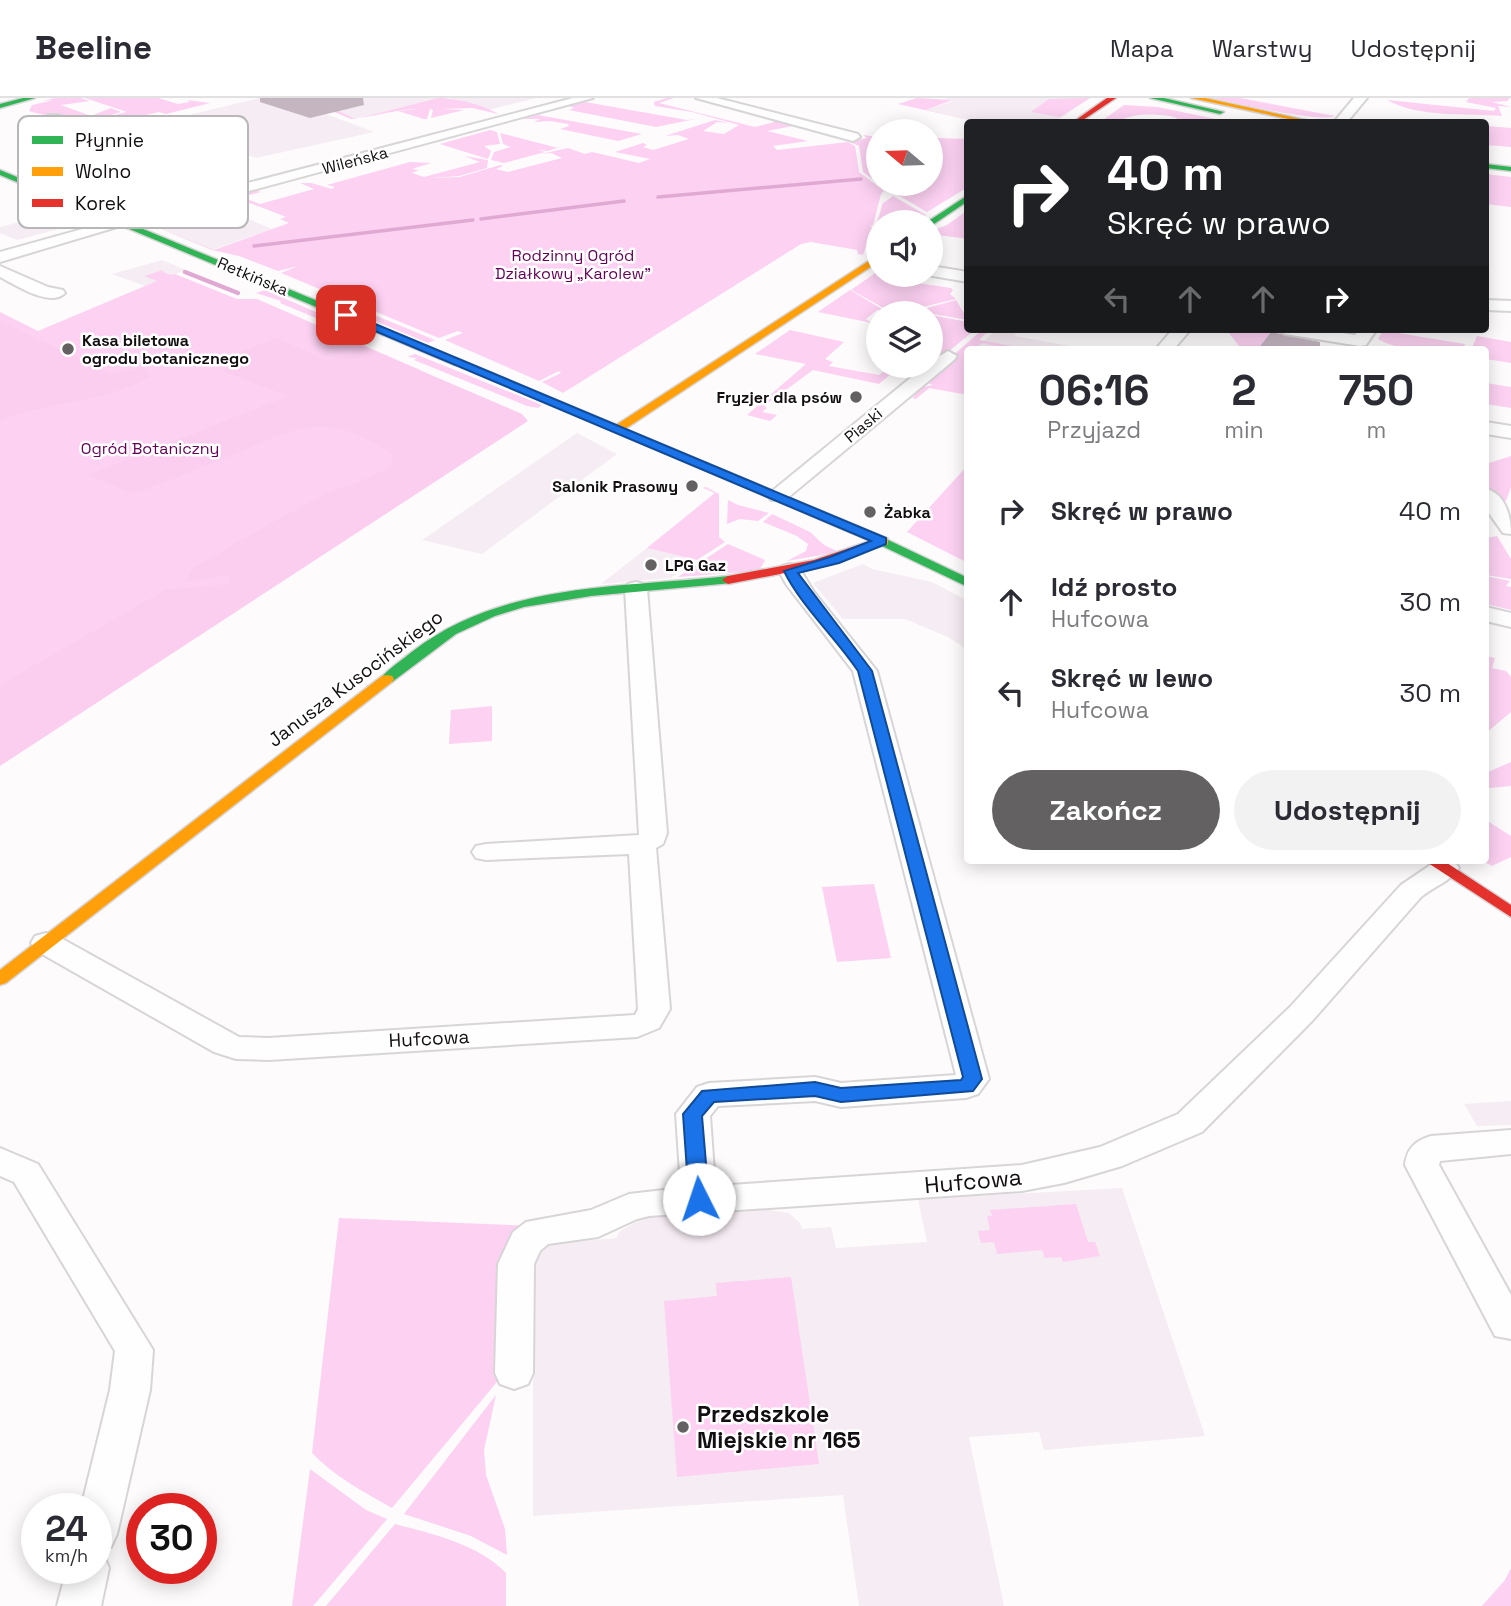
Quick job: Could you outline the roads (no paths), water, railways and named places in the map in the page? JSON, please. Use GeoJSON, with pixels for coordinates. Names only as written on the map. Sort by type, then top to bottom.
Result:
{"type":"FeatureCollection","features":[{"type":"Feature","properties":{"kind":"street"},"geometry":{"type":"LineString","coordinates":[[0,103],[15,98]]}},
{"type":"Feature","properties":{"kind":"street"},"geometry":{"type":"LineString","coordinates":[[0,103],[31,98]]}},
{"type":"Feature","properties":{"kind":"street","name":"Wileńska"},"geometry":{"type":"LineString","coordinates":[[248,188],[587,98]]}},
{"type":"Feature","properties":{"kind":"street"},"geometry":{"type":"LineString","coordinates":[[702,98],[853,137]]}},
{"type":"Feature","properties":{"kind":"street"},"geometry":{"type":"LineString","coordinates":[[1080,119],[1112,98]]}},
{"type":"Feature","properties":{"kind":"street"},"geometry":{"type":"LineString","coordinates":[[1154,98],[1253,119]]}},
{"type":"Feature","properties":{"kind":"street"},"geometry":{"type":"LineString","coordinates":[[1195,98],[1296,119]]}},
{"type":"Feature","properties":{"kind":"street"},"geometry":{"type":"LineString","coordinates":[[1342,119],[1354,100]]}},
{"type":"Feature","properties":{"kind":"street"},"geometry":{"type":"LineString","coordinates":[[1489,151],[1511,153]]}},
{"type":"Feature","properties":{"kind":"street"},"geometry":{"type":"LineString","coordinates":[[1489,166],[1511,169]]}},
{"type":"Feature","properties":{"kind":"street","name":"Retkińska"},"geometry":{"type":"LineString","coordinates":[[0,172],[18,179]]}},
{"type":"Feature","properties":{"kind":"street"},"geometry":{"type":"LineString","coordinates":[[943,214],[964,200]]}},
{"type":"Feature","properties":{"kind":"street","name":"Wileńska"},"geometry":{"type":"LineString","coordinates":[[0,257],[98,228]]}},
{"type":"Feature","properties":{"kind":"street","name":"Retkińska"},"geometry":{"type":"LineString","coordinates":[[139,228],[778,496],[882,541],[964,581]]}},
{"type":"Feature","properties":{"kind":"street"},"geometry":{"type":"LineString","coordinates":[[618,429],[866,268]]}},
{"type":"Feature","properties":{"kind":"street"},"geometry":{"type":"LineString","coordinates":[[0,271],[45,292],[57,293]]}},
{"type":"Feature","properties":{"kind":"street"},"geometry":{"type":"LineString","coordinates":[[943,273],[964,276]]}},
{"type":"Feature","properties":{"kind":"street"},"geometry":{"type":"LineString","coordinates":[[1489,305],[1511,306]]}},
{"type":"Feature","properties":{"kind":"street"},"geometry":{"type":"LineString","coordinates":[[1313,333],[1361,340]]}},
{"type":"Feature","properties":{"kind":"street","name":"Piaski"},"geometry":{"type":"LineString","coordinates":[[778,496],[948,356]]}},
{"type":"Feature","properties":{"kind":"street"},"geometry":{"type":"LineString","coordinates":[[1489,428],[1511,432]]}},
{"type":"Feature","properties":{"kind":"street"},"geometry":{"type":"LineString","coordinates":[[1489,499],[1511,528]]}},
{"type":"Feature","properties":{"kind":"street","name":"Janusza Kusocińskiego"},"geometry":{"type":"LineString","coordinates":[[0,978],[457,627],[491,612],[520,604],[790,571],[835,560],[882,541]]}},
{"type":"Feature","properties":{"kind":"street"},"geometry":{"type":"LineString","coordinates":[[699,1199],[693,1114],[709,1096],[815,1089],[841,1095],[966,1086],[973,1079],[865,671],[845,641],[796,583],[790,571]]}},
{"type":"Feature","properties":{"kind":"street","name":"Hufcowa"},"geometry":{"type":"LineString","coordinates":[[46,943],[236,1048],[269,1049],[637,1026],[646,1023],[653,1016],[654,1009],[642,845],[653,838],[653,833],[636,589]]}},
{"type":"Feature","properties":{"kind":"street"},"geometry":{"type":"LineString","coordinates":[[1489,615],[1511,620]]}},
{"type":"Feature","properties":{"kind":"street"},"geometry":{"type":"LineString","coordinates":[[486,852],[642,845]]}},
{"type":"Feature","properties":{"kind":"street"},"geometry":{"type":"LineString","coordinates":[[1439,865],[1511,912]]}},
{"type":"Feature","properties":{"kind":"street","name":"Hufcowa"},"geometry":{"type":"LineString","coordinates":[[514,1373],[516,1264],[526,1242],[539,1233],[558,1227],[598,1223],[629,1207],[699,1199],[839,1192],[1037,1175],[1110,1157],[1190,1123],[1301,1014],[1411,891],[1439,865]]}},
{"type":"Feature","properties":{"kind":"street"},"geometry":{"type":"LineString","coordinates":[[1508,1325],[1422,1165],[1423,1156],[1431,1149],[1511,1142]]}},
{"type":"Feature","properties":{"kind":"street"},"geometry":{"type":"LineString","coordinates":[[0,1161],[26,1173],[134,1350],[130,1390],[106,1493]]}},
{"type":"Feature","properties":{"kind":"street"},"geometry":{"type":"LineString","coordinates":[[79,1606],[84,1584]]}},
{"type":"Feature","properties":{"kind":"waterway"},"geometry":{"type":"LineString","coordinates":[[658,197],[861,179]]}},
{"type":"Feature","properties":{"kind":"waterway"},"geometry":{"type":"LineString","coordinates":[[481,219],[624,201]]}},
{"type":"Feature","properties":{"kind":"waterway"},"geometry":{"type":"LineString","coordinates":[[254,246],[473,220]]}},
{"type":"Feature","properties":{"kind":"waterway"},"geometry":{"type":"LineString","coordinates":[[185,272],[238,293]]}},
{"type":"Feature","properties":{"kind":"place","name":"Kasa biletowa ogrodu botanicznego"},"geometry":{"type":"Point","coordinates":[68,349]}},
{"type":"Feature","properties":{"kind":"place","name":"Fryzjer dla psów"},"geometry":{"type":"Point","coordinates":[856,397]}},
{"type":"Feature","properties":{"kind":"place","name":"Salonik Prasowy"},"geometry":{"type":"Point","coordinates":[692,486]}},
{"type":"Feature","properties":{"kind":"place","name":"Żabka"},"geometry":{"type":"Point","coordinates":[870,512]}},
{"type":"Feature","properties":{"kind":"place","name":"LPG Gaz"},"geometry":{"type":"Point","coordinates":[651,565]}},
{"type":"Feature","properties":{"kind":"place","name":"Przedszkole Miejskie nr 165"},"geometry":{"type":"Point","coordinates":[683,1427]}},
{"type":"Feature","properties":{"kind":"park label","name":"Rodzinny Ogród Działkowy „Karolew”"},"geometry":{"type":"Point","coordinates":[573,264]}},
{"type":"Feature","properties":{"kind":"park label","name":"Ogród Botaniczny"},"geometry":{"type":"Point","coordinates":[150,448]}}]}
